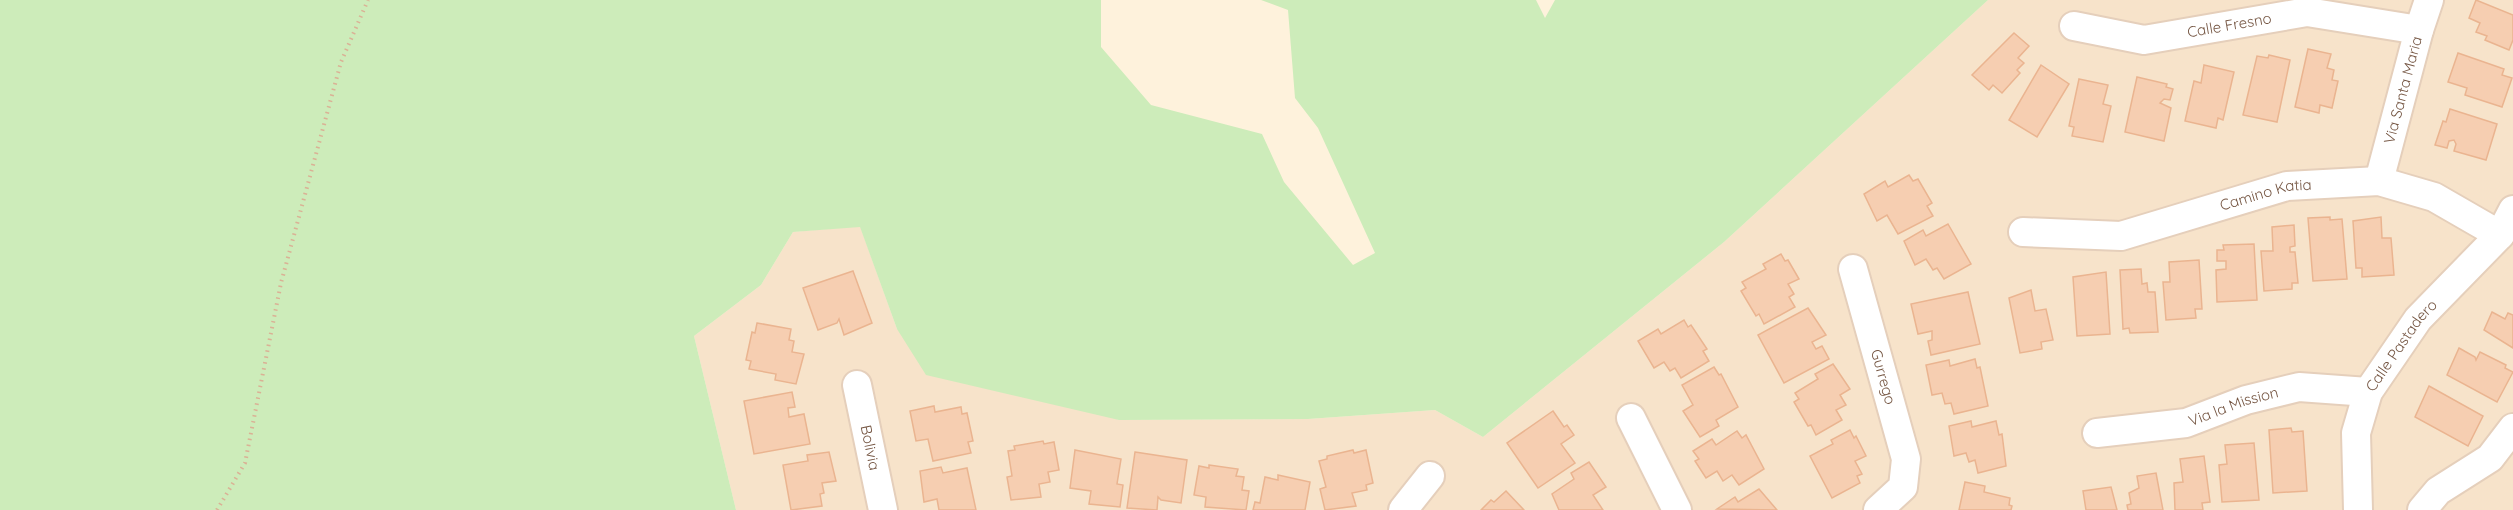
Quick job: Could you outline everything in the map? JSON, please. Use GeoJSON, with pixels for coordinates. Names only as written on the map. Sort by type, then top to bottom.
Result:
{"type":"FeatureCollection","features":[{"type":"Feature","properties":{"kind":"street","name":"Via Santa Maria"},"geometry":{"type":"LineString","coordinates":[[2379,181],[2429,0]]}},
{"type":"Feature","properties":{"kind":"street","name":"Calle Fresno"},"geometry":{"type":"LineString","coordinates":[[2074,26],[2144,40],[2307,12],[2419,30]]}},
{"type":"Feature","properties":{"kind":"street","name":"Camino Katia"},"geometry":{"type":"LineString","coordinates":[[2023,232],[2121,236],[2287,186],[2379,181],[2434,196],[2506,222]]}},
{"type":"Feature","properties":{"kind":"street","name":"Calle Pastadero"},"geometry":{"type":"LineString","coordinates":[[2358,510],[2356,433],[2368,392],[2418,319],[2506,222]]}},
{"type":"Feature","properties":{"kind":"street","name":"Gurrego"},"geometry":{"type":"LineString","coordinates":[[1853,269],[1906,459],[1903,486],[1878,510]]}},
{"type":"Feature","properties":{"kind":"street","name":"Bolivia"},"geometry":{"type":"LineString","coordinates":[[857,385],[883,510]]}},
{"type":"Feature","properties":{"kind":"street","name":"Via la Mission"},"geometry":{"type":"LineString","coordinates":[[2097,433],[2186,423],[2246,400],[2299,387],[2368,392]]}},
{"type":"Feature","properties":{"kind":"street"},"geometry":{"type":"LineString","coordinates":[[1631,418],[1677,510]]}},
{"type":"Feature","properties":{"kind":"street"},"geometry":{"type":"LineString","coordinates":[[2422,510],[2438,491],[2490,458],[2513,428]]}},
{"type":"Feature","properties":{"kind":"street"},"geometry":{"type":"LineString","coordinates":[[1403,510],[1430,476]]}},
{"type":"Feature","properties":{"kind":"path"},"geometry":{"type":"LineString","coordinates":[[217,510],[245,463],[280,283],[341,62],[368,0]]}},
{"type":"Feature","properties":{"kind":"shaded area"},"geometry":{"type":"Polygon","coordinates":[[[1988,0],[2513,0],[2513,510],[736,510],[694,336],[761,285],[793,232],[860,226],[897,329],[1119,420],[1308,419],[1435,410],[1483,437],[1724,242],[1988,0]]]}},
{"type":"Feature","properties":{"kind":"green space"},"geometry":{"type":"Polygon","coordinates":[[[0,0],[1101,0],[1101,47],[1151,105],[1262,134],[1284,182],[1353,265],[1375,253],[1318,128],[1295,98],[1288,10],[1261,0],[1536,0],[1545,18],[1555,0],[1988,0],[1724,242],[1483,437],[1435,410],[1308,419],[1119,420],[926,375],[897,329],[860,227],[793,232],[761,285],[694,336],[736,510],[0,510],[0,0]]]}},
{"type":"Feature","properties":{"kind":"building"},"geometry":{"type":"Polygon","coordinates":[[[2476,0],[2513,15],[2513,40],[2509,50],[2485,40],[2487,36],[2476,32],[2480,23],[2469,18],[2476,0]]]}},
{"type":"Feature","properties":{"kind":"building"},"geometry":{"type":"Polygon","coordinates":[[[2014,33],[2029,46],[2018,58],[2024,63],[2017,70],[2020,73],[2002,93],[1993,85],[1989,90],[1972,75],[2014,33]]]}},
{"type":"Feature","properties":{"kind":"building"},"geometry":{"type":"Polygon","coordinates":[[[2308,49],[2331,54],[2327,68],[2334,70],[2332,80],[2338,81],[2332,108],[2320,105],[2319,113],[2295,107],[2308,49]]]}},
{"type":"Feature","properties":{"kind":"building"},"geometry":{"type":"Polygon","coordinates":[[[2458,53],[2504,69],[2502,75],[2512,78],[2502,107],[2465,95],[2467,88],[2448,82],[2458,53]]]}},
{"type":"Feature","properties":{"kind":"building"},"geometry":{"type":"Polygon","coordinates":[[[2269,55],[2290,60],[2277,122],[2243,115],[2257,56],[2268,58],[2269,55]]]}},
{"type":"Feature","properties":{"kind":"building"},"geometry":{"type":"Polygon","coordinates":[[[2041,65],[2069,84],[2037,137],[2009,120],[2041,65]]]}},
{"type":"Feature","properties":{"kind":"building"},"geometry":{"type":"Polygon","coordinates":[[[2204,65],[2234,72],[2223,120],[2218,118],[2216,128],[2185,121],[2194,81],[2201,83],[2204,65]]]}},
{"type":"Feature","properties":{"kind":"building"},"geometry":{"type":"Polygon","coordinates":[[[2137,77],[2167,84],[2166,87],[2173,89],[2170,100],[2164,99],[2160,103],[2171,108],[2164,141],[2125,132],[2137,77]]]}},
{"type":"Feature","properties":{"kind":"building"},"geometry":{"type":"Polygon","coordinates":[[[2079,79],[2108,85],[2103,104],[2111,106],[2103,142],[2072,136],[2074,127],[2069,126],[2079,79]]]}},
{"type":"Feature","properties":{"kind":"building"},"geometry":{"type":"Polygon","coordinates":[[[2450,109],[2497,124],[2486,160],[2454,151],[2456,144],[2454,140],[2449,141],[2447,148],[2435,145],[2443,121],[2446,122],[2450,109]]]}},
{"type":"Feature","properties":{"kind":"building"},"geometry":{"type":"Polygon","coordinates":[[[1909,175],[1913,181],[1918,179],[1932,203],[1927,206],[1933,216],[1898,234],[1887,215],[1877,221],[1864,194],[1885,181],[1888,187],[1909,175]]]}},
{"type":"Feature","properties":{"kind":"building"},"geometry":{"type":"Polygon","coordinates":[[[2330,217],[2330,220],[2342,219],[2347,279],[2313,281],[2308,218],[2330,217]]]}},
{"type":"Feature","properties":{"kind":"building"},"geometry":{"type":"Polygon","coordinates":[[[2381,217],[2382,238],[2391,238],[2394,275],[2362,277],[2362,268],[2356,268],[2353,221],[2381,217]]]}},
{"type":"Feature","properties":{"kind":"building"},"geometry":{"type":"Polygon","coordinates":[[[1948,224],[1971,264],[1944,279],[1937,268],[1933,270],[1926,259],[1915,265],[1904,241],[1923,230],[1926,236],[1948,224]]]}},
{"type":"Feature","properties":{"kind":"building"},"geometry":{"type":"Polygon","coordinates":[[[2294,225],[2295,246],[2290,247],[2290,252],[2295,252],[2298,283],[2292,283],[2292,289],[2264,291],[2261,251],[2273,251],[2272,227],[2294,225]]]}},
{"type":"Feature","properties":{"kind":"building"},"geometry":{"type":"Polygon","coordinates":[[[2254,244],[2257,300],[2217,302],[2216,270],[2226,269],[2226,261],[2217,261],[2217,250],[2224,250],[2223,245],[2254,244]]]}},
{"type":"Feature","properties":{"kind":"building"},"geometry":{"type":"Polygon","coordinates":[[[1781,254],[1785,261],[1788,260],[1799,279],[1788,284],[1794,294],[1789,297],[1795,307],[1764,324],[1759,314],[1756,316],[1741,291],[1746,288],[1742,282],[1766,269],[1763,264],[1781,254]]]}},
{"type":"Feature","properties":{"kind":"building"},"geometry":{"type":"Polygon","coordinates":[[[2199,260],[2202,309],[2195,309],[2196,318],[2166,320],[2163,282],[2170,282],[2169,262],[2199,260]]]}},
{"type":"Feature","properties":{"kind":"building"},"geometry":{"type":"Polygon","coordinates":[[[2141,269],[2142,284],[2147,283],[2148,292],[2155,292],[2158,332],[2130,333],[2129,328],[2123,329],[2120,270],[2141,269]]]}},
{"type":"Feature","properties":{"kind":"building"},"geometry":{"type":"Polygon","coordinates":[[[853,271],[872,323],[844,335],[839,319],[837,323],[818,330],[803,288],[853,271]]]}},
{"type":"Feature","properties":{"kind":"building"},"geometry":{"type":"Polygon","coordinates":[[[2106,272],[2110,334],[2077,336],[2073,277],[2106,272]]]}},
{"type":"Feature","properties":{"kind":"building"},"geometry":{"type":"Polygon","coordinates":[[[2031,290],[2035,311],[2046,309],[2053,340],[2041,342],[2042,349],[2020,353],[2009,298],[2031,290]]]}},
{"type":"Feature","properties":{"kind":"building"},"geometry":{"type":"Polygon","coordinates":[[[1968,292],[1980,344],[1931,355],[1928,341],[1932,340],[1932,331],[1918,334],[1911,304],[1968,292]]]}},
{"type":"Feature","properties":{"kind":"building"},"geometry":{"type":"Polygon","coordinates":[[[1808,308],[1826,335],[1812,342],[1816,349],[1822,346],[1829,359],[1784,383],[1758,335],[1808,308]]]}},
{"type":"Feature","properties":{"kind":"building"},"geometry":{"type":"Polygon","coordinates":[[[2492,312],[2505,319],[2508,313],[2513,315],[2513,348],[2484,330],[2492,312]]]}},
{"type":"Feature","properties":{"kind":"building"},"geometry":{"type":"Polygon","coordinates":[[[1684,320],[1688,327],[1691,325],[1707,349],[1703,351],[1709,361],[1681,378],[1675,368],[1670,371],[1664,362],[1654,368],[1638,341],[1658,329],[1661,334],[1684,320]]]}},
{"type":"Feature","properties":{"kind":"building"},"geometry":{"type":"Polygon","coordinates":[[[757,323],[791,329],[789,340],[794,341],[792,352],[804,354],[796,384],[775,380],[776,374],[749,369],[751,361],[746,360],[752,332],[755,333],[757,323]]]}},
{"type":"Feature","properties":{"kind":"building"},"geometry":{"type":"Polygon","coordinates":[[[2459,348],[2475,357],[2476,360],[2480,352],[2506,365],[2505,368],[2513,372],[2497,402],[2447,375],[2459,348]]]}},
{"type":"Feature","properties":{"kind":"building"},"geometry":{"type":"Polygon","coordinates":[[[1975,359],[1977,368],[1980,367],[1988,406],[1954,414],[1951,403],[1945,404],[1942,393],[1932,395],[1926,365],[1949,360],[1950,366],[1975,359]]]}},
{"type":"Feature","properties":{"kind":"building"},"geometry":{"type":"Polygon","coordinates":[[[1833,364],[1850,389],[1840,395],[1846,405],[1836,410],[1842,420],[1816,435],[1794,402],[1799,399],[1795,393],[1818,379],[1815,374],[1833,364]]]}},
{"type":"Feature","properties":{"kind":"building"},"geometry":{"type":"Polygon","coordinates":[[[1714,367],[1719,375],[1721,374],[1738,407],[1716,420],[1719,426],[1700,437],[1683,411],[1693,405],[1682,385],[1714,367]]]}},
{"type":"Feature","properties":{"kind":"building"},"geometry":{"type":"Polygon","coordinates":[[[2429,386],[2483,416],[2468,446],[2415,417],[2429,386]]]}},
{"type":"Feature","properties":{"kind":"building"},"geometry":{"type":"Polygon","coordinates":[[[792,392],[795,407],[788,408],[789,417],[804,414],[810,444],[754,454],[744,401],[792,392]]]}},
{"type":"Feature","properties":{"kind":"building"},"geometry":{"type":"Polygon","coordinates":[[[934,406],[935,412],[961,407],[962,414],[967,413],[973,441],[968,442],[971,453],[933,461],[928,439],[916,441],[910,411],[934,406]]]}},
{"type":"Feature","properties":{"kind":"building"},"geometry":{"type":"Polygon","coordinates":[[[1553,411],[1564,427],[1567,425],[1574,435],[1561,444],[1575,463],[1538,488],[1507,443],[1553,411]]]}},
{"type":"Feature","properties":{"kind":"building"},"geometry":{"type":"Polygon","coordinates":[[[1971,421],[1972,427],[1996,421],[1999,435],[2002,434],[2006,466],[1978,473],[1975,460],[1969,462],[1966,453],[1954,456],[1949,426],[1971,421]]]}},
{"type":"Feature","properties":{"kind":"building"},"geometry":{"type":"Polygon","coordinates":[[[2291,428],[2292,432],[2303,431],[2307,491],[2273,493],[2269,430],[2291,428]]]}},
{"type":"Feature","properties":{"kind":"building"},"geometry":{"type":"Polygon","coordinates":[[[1850,430],[1854,438],[1856,436],[1866,456],[1855,461],[1862,474],[1857,476],[1860,483],[1832,498],[1810,456],[1833,444],[1831,440],[1850,430]]]}},
{"type":"Feature","properties":{"kind":"building"},"geometry":{"type":"Polygon","coordinates":[[[1737,431],[1742,438],[1746,435],[1764,469],[1739,485],[1732,475],[1723,481],[1717,471],[1706,478],[1695,461],[1699,459],[1693,451],[1712,439],[1716,445],[1737,431]]]}},
{"type":"Feature","properties":{"kind":"building"},"geometry":{"type":"Polygon","coordinates":[[[1043,441],[1044,444],[1054,442],[1059,470],[1048,472],[1050,482],[1039,484],[1041,497],[1011,500],[1007,477],[1012,476],[1008,451],[1015,450],[1014,446],[1043,441]]]}},
{"type":"Feature","properties":{"kind":"building"},"geometry":{"type":"Polygon","coordinates":[[[2254,443],[2259,500],[2222,502],[2219,465],[2227,464],[2225,445],[2254,443]]]}},
{"type":"Feature","properties":{"kind":"building"},"geometry":{"type":"Polygon","coordinates":[[[1075,450],[1121,459],[1117,484],[1123,485],[1120,507],[1089,504],[1091,491],[1070,488],[1075,450]]]}},
{"type":"Feature","properties":{"kind":"building"},"geometry":{"type":"Polygon","coordinates":[[[1353,450],[1354,453],[1366,450],[1373,483],[1366,485],[1367,490],[1352,493],[1356,506],[1325,510],[1320,489],[1326,487],[1319,461],[1327,459],[1327,456],[1353,450]]]}},
{"type":"Feature","properties":{"kind":"building"},"geometry":{"type":"Polygon","coordinates":[[[829,452],[836,481],[822,483],[824,493],[820,494],[822,506],[791,510],[783,465],[808,461],[807,455],[829,452]]]}},
{"type":"Feature","properties":{"kind":"building"},"geometry":{"type":"Polygon","coordinates":[[[1135,452],[1187,460],[1181,503],[1161,500],[1158,497],[1157,510],[1127,508],[1135,452]]]}},
{"type":"Feature","properties":{"kind":"building"},"geometry":{"type":"Polygon","coordinates":[[[2204,456],[2210,502],[2202,503],[2203,510],[2175,510],[2174,483],[2183,482],[2180,459],[2204,456]]]}},
{"type":"Feature","properties":{"kind":"building"},"geometry":{"type":"Polygon","coordinates":[[[1589,462],[1606,487],[1593,495],[1603,510],[1559,510],[1552,494],[1574,479],[1571,473],[1589,462]]]}},
{"type":"Feature","properties":{"kind":"building"},"geometry":{"type":"Polygon","coordinates":[[[1209,465],[1238,469],[1236,476],[1244,477],[1242,490],[1249,491],[1246,510],[1205,507],[1206,497],[1194,495],[1199,466],[1209,468],[1209,465]]]}},
{"type":"Feature","properties":{"kind":"building"},"geometry":{"type":"Polygon","coordinates":[[[941,467],[943,473],[967,468],[976,510],[939,510],[937,499],[924,502],[920,471],[941,467]]]}},
{"type":"Feature","properties":{"kind":"building"},"geometry":{"type":"Polygon","coordinates":[[[2156,473],[2163,510],[2128,510],[2127,505],[2131,504],[2129,493],[2139,488],[2137,476],[2156,473]]]}},
{"type":"Feature","properties":{"kind":"building"},"geometry":{"type":"Polygon","coordinates":[[[1278,475],[1310,482],[1305,510],[1253,510],[1255,502],[1260,503],[1265,477],[1278,480],[1278,475]]]}},
{"type":"Feature","properties":{"kind":"building"},"geometry":{"type":"Polygon","coordinates":[[[1965,482],[1985,486],[1984,492],[2010,498],[2011,510],[1959,510],[1965,482]]]}},
{"type":"Feature","properties":{"kind":"building"},"geometry":{"type":"Polygon","coordinates":[[[2111,487],[2117,510],[2086,510],[2083,491],[2111,487]]]}},
{"type":"Feature","properties":{"kind":"building"},"geometry":{"type":"Polygon","coordinates":[[[1759,489],[1777,510],[1717,509],[1735,497],[1738,502],[1759,489]]]}},
{"type":"Feature","properties":{"kind":"building"},"geometry":{"type":"Polygon","coordinates":[[[1506,491],[1524,510],[1481,510],[1491,500],[1494,502],[1506,491]]]}}]}
